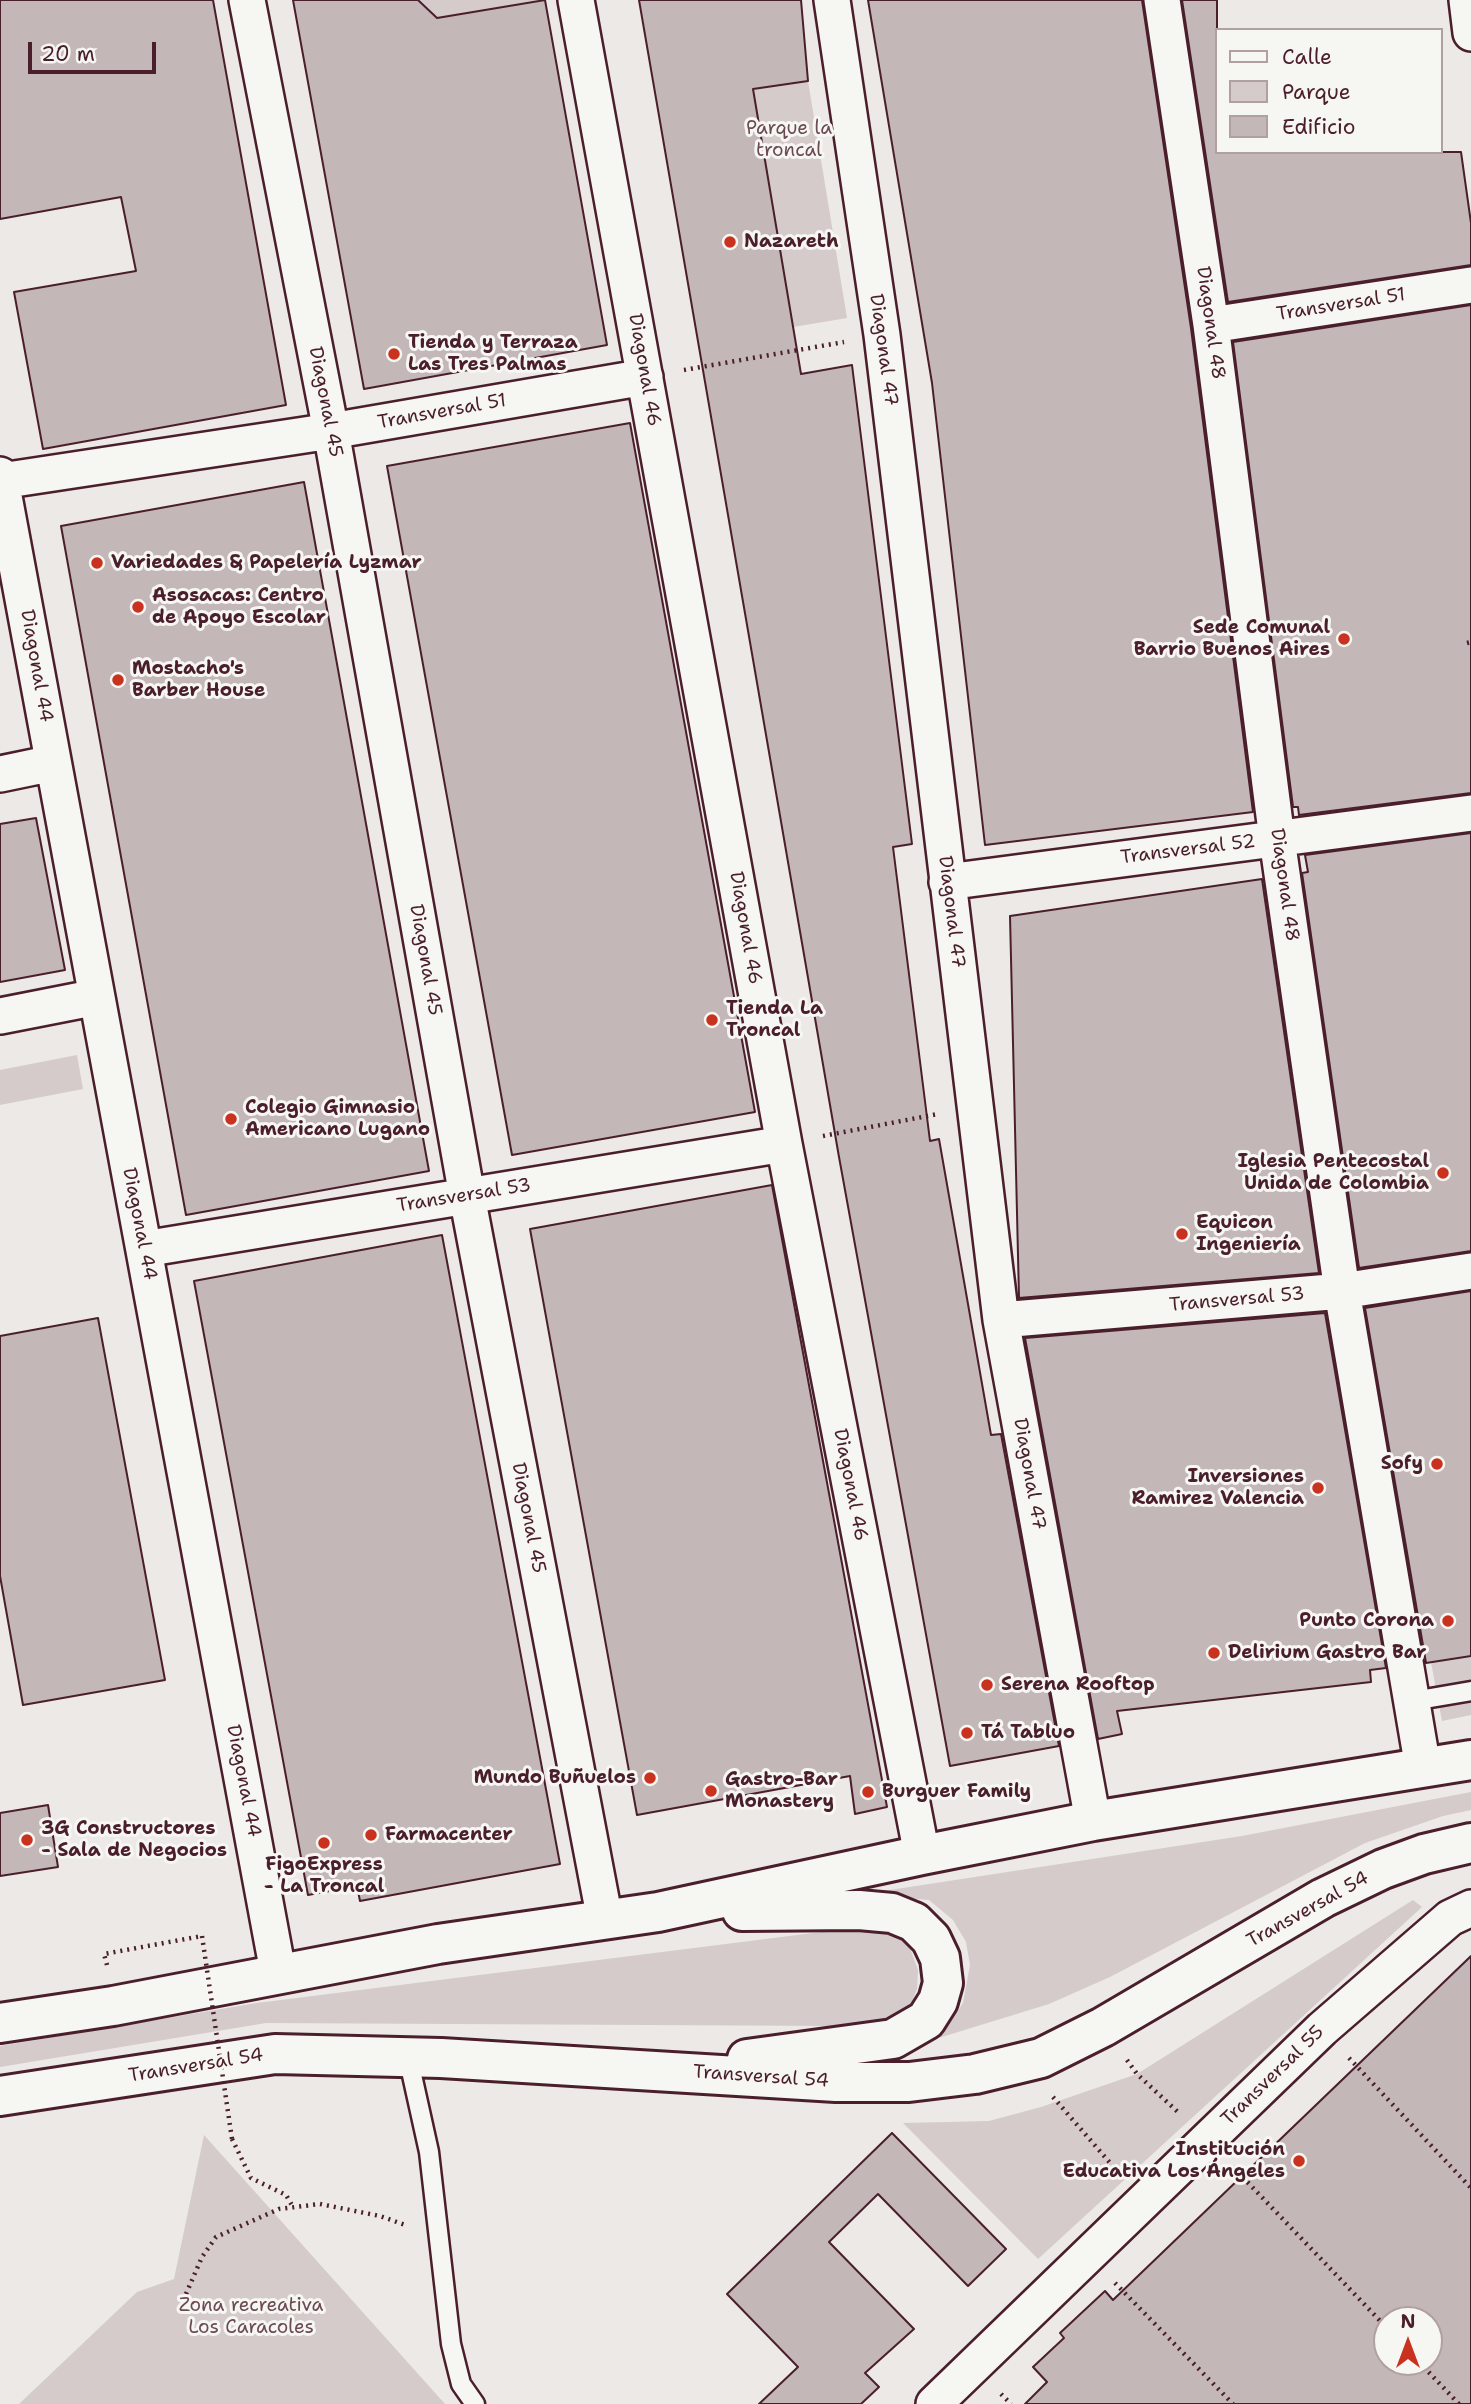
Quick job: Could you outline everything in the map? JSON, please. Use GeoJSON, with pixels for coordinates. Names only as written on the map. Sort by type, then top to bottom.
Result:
{"type":"FeatureCollection","features":[{"type":"Feature","properties":{"kind":"main road"},"geometry":{"type":"LineString","coordinates":[[0,2023],[113,2006],[278,1972],[438,1944],[658,1912],[1093,1821],[1471,1760]]}},
{"type":"Feature","properties":{"kind":"main road","name":"Transversal 54"},"geometry":{"type":"LineString","coordinates":[[0,2096],[275,2053],[672,2070],[836,2082],[909,2082],[975,2074],[1041,2058],[1103,2027],[1323,1898],[1424,1854],[1471,1843]]}},
{"type":"Feature","properties":{"kind":"main road"},"geometry":{"type":"LineString","coordinates":[[658,1912],[859,1910],[892,1913],[914,1922],[931,1939],[940,1958],[943,1983],[938,2001],[926,2020],[893,2039],[672,2070]]}},
{"type":"Feature","properties":{"kind":"street","name":"Diagonal 45"},"geometry":{"type":"LineString","coordinates":[[247,0],[331,431],[467,1196],[605,1920]]}},
{"type":"Feature","properties":{"kind":"street","name":"Diagonal 46"},"geometry":{"type":"LineString","coordinates":[[576,0],[784,1144],[922,1855]]}},
{"type":"Feature","properties":{"kind":"street","name":"Diagonal 47"},"geometry":{"type":"LineString","coordinates":[[832,0],[882,335],[1001,1320],[1093,1821]]}},
{"type":"Feature","properties":{"kind":"street","name":"Diagonal 48"},"geometry":{"type":"LineString","coordinates":[[1162,0],[1211,325],[1277,839],[1342,1291],[1423,1768]]}},
{"type":"Feature","properties":{"kind":"street"},"geometry":{"type":"LineString","coordinates":[[1466,0],[1471,33]]}},
{"type":"Feature","properties":{"kind":"street","name":"Transversal 51"},"geometry":{"type":"LineString","coordinates":[[1211,325],[1471,285]]}},
{"type":"Feature","properties":{"kind":"street","name":"Transversal 51"},"geometry":{"type":"LineString","coordinates":[[1,478],[331,431],[645,377]]}},
{"type":"Feature","properties":{"kind":"street","name":"Diagonal 44"},"geometry":{"type":"LineString","coordinates":[[1,478],[7,553],[54,763],[278,1972]]}},
{"type":"Feature","properties":{"kind":"street"},"geometry":{"type":"LineString","coordinates":[[0,774],[54,763]]}},
{"type":"Feature","properties":{"kind":"street","name":"Transversal 52"},"geometry":{"type":"LineString","coordinates":[[947,882],[1471,813]]}},
{"type":"Feature","properties":{"kind":"street"},"geometry":{"type":"LineString","coordinates":[[0,1016],[97,997]]}},
{"type":"Feature","properties":{"kind":"street","name":"Transversal 53"},"geometry":{"type":"LineString","coordinates":[[144,1249],[784,1144]]}},
{"type":"Feature","properties":{"kind":"street","name":"Transversal 53"},"geometry":{"type":"LineString","coordinates":[[1001,1320],[1342,1291],[1471,1271]]}},
{"type":"Feature","properties":{"kind":"street","name":"Transversal 55"},"geometry":{"type":"LineString","coordinates":[[934,2404],[1322,2029],[1450,1918],[1471,1908]]}},
{"type":"Feature","properties":{"kind":"lane"},"geometry":{"type":"LineString","coordinates":[[1413,1702],[1471,1691]]}},
{"type":"Feature","properties":{"kind":"lane"},"geometry":{"type":"LineString","coordinates":[[408,2057],[429,2152],[451,2344],[461,2384],[475,2404]]}},
{"type":"Feature","properties":{"kind":"path"},"geometry":{"type":"LineString","coordinates":[[645,377],[882,335]]}},
{"type":"Feature","properties":{"kind":"path"},"geometry":{"type":"LineString","coordinates":[[784,1144],[975,1106]]}},
{"type":"Feature","properties":{"kind":"path"},"geometry":{"type":"LineString","coordinates":[[104,1954],[202,1936],[232,2139],[251,2178],[286,2195],[293,2207]]}},
{"type":"Feature","properties":{"kind":"path"},"geometry":{"type":"LineString","coordinates":[[1103,2027],[1137,2074],[1207,2140],[1373,2313]]}},
{"type":"Feature","properties":{"kind":"path"},"geometry":{"type":"LineString","coordinates":[[1322,2029],[1471,2188]]}},
{"type":"Feature","properties":{"kind":"path"},"geometry":{"type":"LineString","coordinates":[[1041,2058],[1055,2102],[1146,2199]]}},
{"type":"Feature","properties":{"kind":"path"},"geometry":{"type":"LineString","coordinates":[[186,2294],[202,2257],[216,2237],[279,2209],[320,2204],[380,2216],[440,2237]]}},
{"type":"Feature","properties":{"kind":"path"},"geometry":{"type":"LineString","coordinates":[[1087,2255],[1233,2404]]}},
{"type":"Feature","properties":{"kind":"path"},"geometry":{"type":"LineString","coordinates":[[1432,2376],[1459,2404]]}},
{"type":"Feature","properties":{"kind":"green space"},"geometry":{"type":"Polygon","coordinates":[[[418,0],[540,0],[422,21],[418,0]]]}},
{"type":"Feature","properties":{"kind":"green space","name":"Parque la troncal"},"geometry":{"type":"Polygon","coordinates":[[[808,81],[847,318],[793,327],[753,89],[808,81]]]}},
{"type":"Feature","properties":{"kind":"green space"},"geometry":{"type":"Polygon","coordinates":[[[77,1055],[83,1089],[0,1105],[0,1070],[77,1055]]]}},
{"type":"Feature","properties":{"kind":"green space"},"geometry":{"type":"Polygon","coordinates":[[[1471,1656],[1471,1715],[1442,1721],[1431,1662],[1471,1656]]]}},
{"type":"Feature","properties":{"kind":"green space"},"geometry":{"type":"Polygon","coordinates":[[[1471,1792],[1471,1810],[1443,1816],[1365,1843],[1110,1977],[1049,2004],[919,2044],[947,2027],[963,2003],[970,1965],[966,1942],[953,1920],[929,1900],[864,1894],[1242,1836],[1471,1792]]]}},
{"type":"Feature","properties":{"kind":"green space"},"geometry":{"type":"Polygon","coordinates":[[[1413,1900],[1422,1907],[1038,2259],[903,2123],[989,2121],[1041,2107],[1137,2074],[1413,1900]]]}},
{"type":"Feature","properties":{"kind":"green space"},"geometry":{"type":"Polygon","coordinates":[[[855,1921],[889,1927],[908,1943],[918,1970],[917,1989],[910,2006],[889,2025],[871,2031],[838,2026],[266,2023],[0,2067],[0,2046],[257,2003],[829,1931],[855,1921]]]}},
{"type":"Feature","properties":{"kind":"green space","name":"Zona recreativa Los Caracoles"},"geometry":{"type":"Polygon","coordinates":[[[204,2135],[445,2404],[19,2404],[137,2292],[174,2279],[204,2135]]]}},
{"type":"Feature","properties":{"kind":"building"},"geometry":{"type":"Polygon","coordinates":[[[0,0],[213,0],[286,405],[43,449],[14,292],[136,271],[121,197],[0,219],[0,0]]]}},
{"type":"Feature","properties":{"kind":"building"},"geometry":{"type":"Polygon","coordinates":[[[293,0],[418,0],[437,18],[545,0],[607,345],[364,389],[293,0]]]}},
{"type":"Feature","properties":{"kind":"building"},"geometry":{"type":"Polygon","coordinates":[[[639,0],[801,0],[808,81],[753,89],[801,374],[852,365],[912,844],[893,847],[930,1141],[939,1139],[991,1435],[1001,1434],[1059,1746],[950,1766],[839,1157],[639,0]]]}},
{"type":"Feature","properties":{"kind":"building"},"geometry":{"type":"Polygon","coordinates":[[[868,0],[1142,0],[1191,328],[1253,812],[985,845],[932,383],[868,0]]]}},
{"type":"Feature","properties":{"kind":"building"},"geometry":{"type":"Polygon","coordinates":[[[1182,0],[1217,0],[1216,154],[1461,152],[1471,223],[1471,265],[1228,302],[1182,0]]]}},
{"type":"Feature","properties":{"kind":"building"},"geometry":{"type":"Polygon","coordinates":[[[1471,305],[1471,793],[1299,815],[1298,807],[1293,807],[1233,342],[1471,305]]]}},
{"type":"Feature","properties":{"kind":"building"},"geometry":{"type":"Polygon","coordinates":[[[630,423],[755,1112],[512,1155],[387,466],[630,423]]]}},
{"type":"Feature","properties":{"kind":"building"},"geometry":{"type":"Polygon","coordinates":[[[304,482],[429,1171],[186,1215],[61,526],[304,482]]]}},
{"type":"Feature","properties":{"kind":"building"},"geometry":{"type":"Polygon","coordinates":[[[36,818],[65,970],[0,982],[0,824],[36,818]]]}},
{"type":"Feature","properties":{"kind":"building"},"geometry":{"type":"Polygon","coordinates":[[[1471,833],[1471,1251],[1359,1268],[1302,873],[1308,872],[1305,855],[1471,833]]]}},
{"type":"Feature","properties":{"kind":"building"},"geometry":{"type":"Polygon","coordinates":[[[1262,879],[1319,1273],[1019,1298],[1010,916],[1262,879]]]}},
{"type":"Feature","properties":{"kind":"building"},"geometry":{"type":"Polygon","coordinates":[[[772,1185],[887,1807],[855,1814],[850,1776],[637,1815],[530,1229],[772,1185]]]}},
{"type":"Feature","properties":{"kind":"building"},"geometry":{"type":"Polygon","coordinates":[[[442,1235],[560,1864],[360,1901],[357,1886],[308,1895],[194,1281],[442,1235]]]}},
{"type":"Feature","properties":{"kind":"building"},"geometry":{"type":"Polygon","coordinates":[[[1471,1291],[1471,1656],[1426,1663],[1365,1308],[1471,1291]]]}},
{"type":"Feature","properties":{"kind":"building"},"geometry":{"type":"Polygon","coordinates":[[[1325,1313],[1386,1668],[1370,1670],[1371,1682],[1117,1711],[1122,1734],[1098,1739],[1025,1338],[1325,1313]]]}},
{"type":"Feature","properties":{"kind":"building"},"geometry":{"type":"Polygon","coordinates":[[[98,1318],[165,1680],[23,1705],[0,1576],[0,1336],[98,1318]]]}},
{"type":"Feature","properties":{"kind":"building","name":"3G Constructores - Sala de Negocios"},"geometry":{"type":"Polygon","coordinates":[[[48,1805],[58,1867],[0,1876],[0,1813],[48,1805]]]}},
{"type":"Feature","properties":{"kind":"building"},"geometry":{"type":"Polygon","coordinates":[[[1471,1956],[1471,2404],[1025,2404],[1047,2382],[1033,2367],[1064,2338],[1060,2333],[1105,2291],[1113,2300],[1471,1956]]]}},
{"type":"Feature","properties":{"kind":"building"},"geometry":{"type":"Polygon","coordinates":[[[892,2133],[1006,2249],[968,2286],[878,2194],[829,2242],[914,2329],[865,2373],[879,2387],[861,2404],[759,2404],[798,2367],[727,2294],[892,2133]]]}},
{"type":"Feature","properties":{"kind":"place","name":"Nazareth"},"geometry":{"type":"Point","coordinates":[730,242]}},
{"type":"Feature","properties":{"kind":"place","name":"Tienda y Terraza Las Tres Palmas"},"geometry":{"type":"Point","coordinates":[394,354]}},
{"type":"Feature","properties":{"kind":"place","name":"Variedades & Papelería Lyzmar"},"geometry":{"type":"Point","coordinates":[97,563]}},
{"type":"Feature","properties":{"kind":"place","name":"Asosacas: Centro de Apoyo Escolar"},"geometry":{"type":"Point","coordinates":[138,607]}},
{"type":"Feature","properties":{"kind":"place","name":"Sede Comunal Barrio Buenos Aires"},"geometry":{"type":"Point","coordinates":[1344,639]}},
{"type":"Feature","properties":{"kind":"place","name":"Mostacho's Barber House"},"geometry":{"type":"Point","coordinates":[118,680]}},
{"type":"Feature","properties":{"kind":"place","name":"Tienda La Troncal"},"geometry":{"type":"Point","coordinates":[712,1020]}},
{"type":"Feature","properties":{"kind":"place","name":"Colegio Gimnasio Americano Lugano"},"geometry":{"type":"Point","coordinates":[231,1119]}},
{"type":"Feature","properties":{"kind":"place","name":"Iglesia Pentecostal Unida de Colombia"},"geometry":{"type":"Point","coordinates":[1443,1173]}},
{"type":"Feature","properties":{"kind":"place","name":"Equicon Ingeniería"},"geometry":{"type":"Point","coordinates":[1182,1234]}},
{"type":"Feature","properties":{"kind":"place","name":"Sofy"},"geometry":{"type":"Point","coordinates":[1437,1464]}},
{"type":"Feature","properties":{"kind":"place","name":"Inversiones Ramirez Valencia"},"geometry":{"type":"Point","coordinates":[1318,1488]}},
{"type":"Feature","properties":{"kind":"place","name":"Punto Corona"},"geometry":{"type":"Point","coordinates":[1448,1621]}},
{"type":"Feature","properties":{"kind":"place","name":"Delirium Gastro Bar"},"geometry":{"type":"Point","coordinates":[1214,1653]}},
{"type":"Feature","properties":{"kind":"place","name":"Serena Rooftop"},"geometry":{"type":"Point","coordinates":[987,1685]}},
{"type":"Feature","properties":{"kind":"place","name":"Tá Tabluo"},"geometry":{"type":"Point","coordinates":[967,1733]}},
{"type":"Feature","properties":{"kind":"place","name":"Mundo Buñuelos"},"geometry":{"type":"Point","coordinates":[650,1778]}},
{"type":"Feature","properties":{"kind":"place","name":"Gastro-Bar Monastery"},"geometry":{"type":"Point","coordinates":[711,1791]}},
{"type":"Feature","properties":{"kind":"place","name":"Burguer Family"},"geometry":{"type":"Point","coordinates":[868,1792]}},
{"type":"Feature","properties":{"kind":"place","name":"Farmacenter"},"geometry":{"type":"Point","coordinates":[371,1835]}},
{"type":"Feature","properties":{"kind":"place","name":"3G Constructores - Sala de Negocios"},"geometry":{"type":"Point","coordinates":[27,1840]}},
{"type":"Feature","properties":{"kind":"place","name":"FigoExpress - La Troncal"},"geometry":{"type":"Point","coordinates":[324,1843]}},
{"type":"Feature","properties":{"kind":"place","name":"Institución Educativa Los Ángeles"},"geometry":{"type":"Point","coordinates":[1299,2161]}}]}
